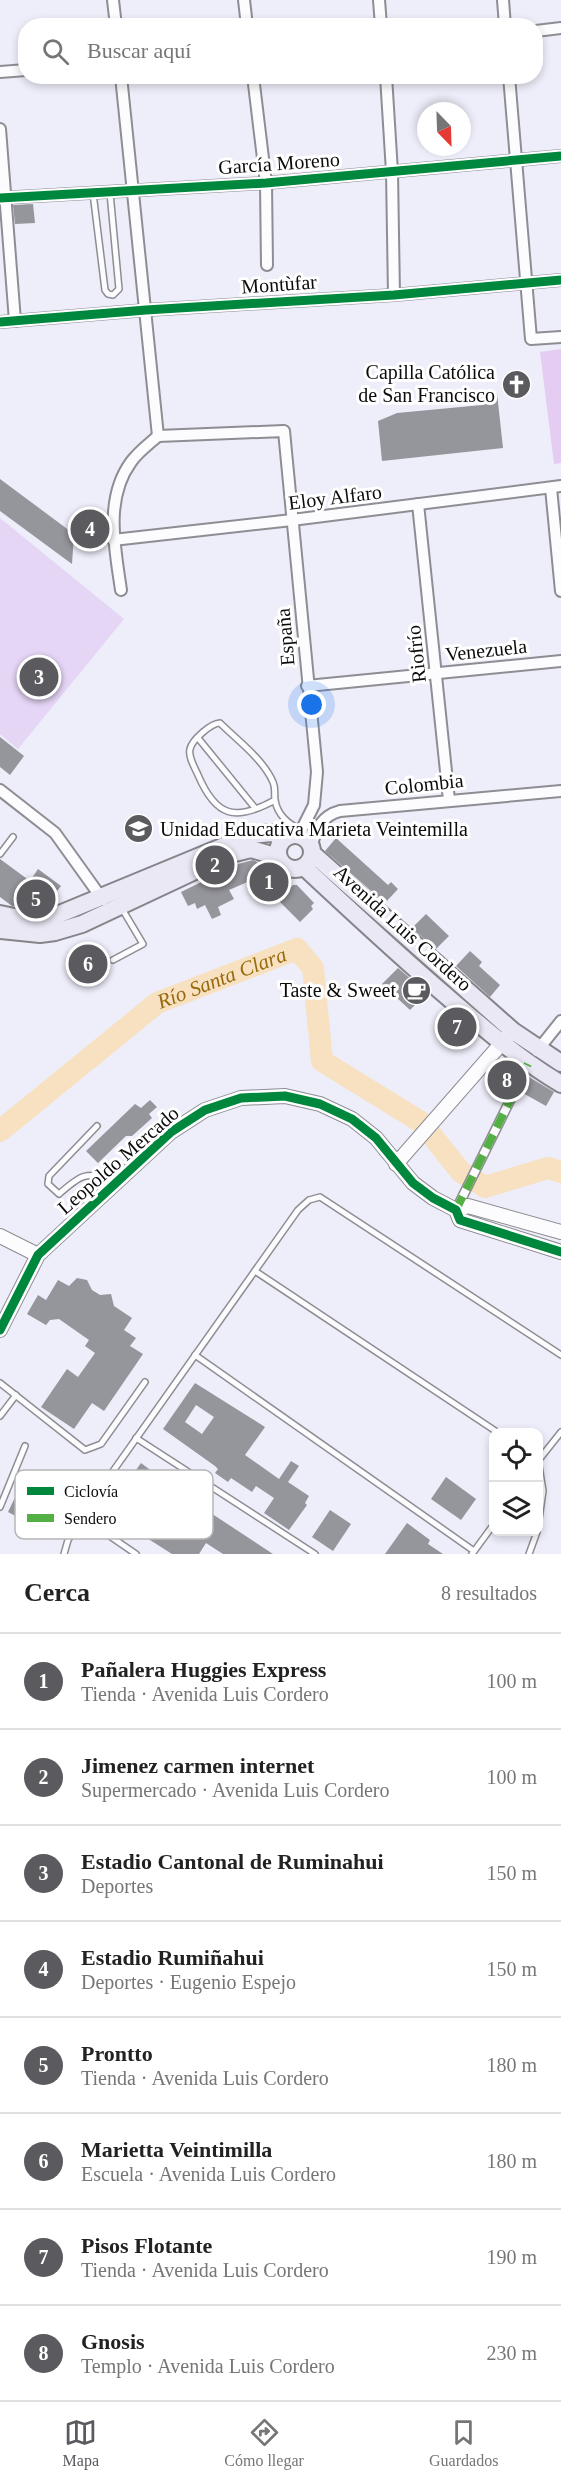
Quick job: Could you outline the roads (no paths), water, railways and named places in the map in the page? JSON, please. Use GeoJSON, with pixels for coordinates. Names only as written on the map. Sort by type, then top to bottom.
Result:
{"type":"FeatureCollection","features":[{"type":"Feature","properties":{"kind":"main road"},"geometry":{"type":"LineString","coordinates":[[0,930],[25,934],[55,932],[82,924],[111,904],[250,835],[270,833],[302,845]]}},
{"type":"Feature","properties":{"kind":"main road"},"geometry":{"type":"LineString","coordinates":[[278,857],[280,843],[302,845]]}},
{"type":"Feature","properties":{"kind":"main road"},"geometry":{"type":"LineString","coordinates":[[0,915],[24,919],[50,918],[111,904],[231,854],[251,849],[278,857],[288,868],[302,845]]}},
{"type":"Feature","properties":{"kind":"main road","name":"Avenida Luis Cordero"},"geometry":{"type":"LineString","coordinates":[[302,845],[387,945],[507,1037],[528,1064],[561,1084]]}},
{"type":"Feature","properties":{"kind":"main road","name":"Avenida Luis Cordero"},"geometry":{"type":"LineString","coordinates":[[507,1037],[538,1049],[561,1063]]}},
{"type":"Feature","properties":{"kind":"street"},"geometry":{"type":"LineString","coordinates":[[113,0],[115,18]]}},
{"type":"Feature","properties":{"kind":"street"},"geometry":{"type":"LineString","coordinates":[[244,0],[246,18]]}},
{"type":"Feature","properties":{"kind":"street"},"geometry":{"type":"LineString","coordinates":[[378,0],[380,18]]}},
{"type":"Feature","properties":{"kind":"street"},"geometry":{"type":"LineString","coordinates":[[502,0],[504,18]]}},
{"type":"Feature","properties":{"kind":"street"},"geometry":{"type":"LineString","coordinates":[[543,30],[561,28]]}},
{"type":"Feature","properties":{"kind":"street"},"geometry":{"type":"LineString","coordinates":[[0,72],[18,71]]}},
{"type":"Feature","properties":{"kind":"street"},"geometry":{"type":"LineString","coordinates":[[122,84],[158,436],[131,462],[115,500],[113,540],[122,590]]}},
{"type":"Feature","properties":{"kind":"street"},"geometry":{"type":"LineString","coordinates":[[255,84],[266,183],[267,265]]}},
{"type":"Feature","properties":{"kind":"street"},"geometry":{"type":"LineString","coordinates":[[386,84],[392,172],[394,295]]}},
{"type":"Feature","properties":{"kind":"street"},"geometry":{"type":"LineString","coordinates":[[510,84],[531,339],[561,337]]}},
{"type":"Feature","properties":{"kind":"street"},"geometry":{"type":"LineString","coordinates":[[0,129],[3,198],[15,321]]}},
{"type":"Feature","properties":{"kind":"street","name":"García Moreno"},"geometry":{"type":"LineString","coordinates":[[3,198],[266,183],[561,156]]}},
{"type":"Feature","properties":{"kind":"street","name":"Montùfar"},"geometry":{"type":"LineString","coordinates":[[0,322],[146,310],[394,295],[561,280]]}},
{"type":"Feature","properties":{"kind":"street","name":"España"},"geometry":{"type":"LineString","coordinates":[[158,436],[284,431],[317,772],[317,792],[302,845]]}},
{"type":"Feature","properties":{"kind":"street"},"geometry":{"type":"LineString","coordinates":[[556,487],[561,591]]}},
{"type":"Feature","properties":{"kind":"street","name":"Eloy Alfaro"},"geometry":{"type":"LineString","coordinates":[[113,540],[556,487]]}},
{"type":"Feature","properties":{"kind":"street","name":"Riofrío"},"geometry":{"type":"LineString","coordinates":[[418,504],[449,800]]}},
{"type":"Feature","properties":{"kind":"street","name":"Venezuela"},"geometry":{"type":"LineString","coordinates":[[307,686],[561,661]]}},
{"type":"Feature","properties":{"kind":"street"},"geometry":{"type":"LineString","coordinates":[[0,790],[55,833],[111,904]]}},
{"type":"Feature","properties":{"kind":"street","name":"Colombia"},"geometry":{"type":"LineString","coordinates":[[302,845],[331,813],[561,790]]}},
{"type":"Feature","properties":{"kind":"street"},"geometry":{"type":"LineString","coordinates":[[561,1021],[528,1064],[456,1209],[460,1220],[561,1252]]}},
{"type":"Feature","properties":{"kind":"street"},"geometry":{"type":"LineString","coordinates":[[396,1164],[507,1037]]}},
{"type":"Feature","properties":{"kind":"street","name":"Leopoldo Mercado"},"geometry":{"type":"LineString","coordinates":[[0,1330],[38,1255],[171,1132],[205,1110],[241,1098],[285,1096],[337,1110],[376,1138],[396,1164],[420,1188],[433,1198],[456,1209]]}},
{"type":"Feature","properties":{"kind":"street"},"geometry":{"type":"LineString","coordinates":[[456,1209],[468,1206],[561,1232]]}},
{"type":"Feature","properties":{"kind":"street"},"geometry":{"type":"LineString","coordinates":[[0,1236],[38,1255]]}},
{"type":"Feature","properties":{"kind":"lane"},"geometry":{"type":"LineString","coordinates":[[93,193],[105,290],[112,295],[119,289],[110,192]]}},
{"type":"Feature","properties":{"kind":"lane"},"geometry":{"type":"LineString","coordinates":[[275,800],[235,813],[223,811],[206,793],[189,754],[192,743],[216,722],[220,723],[266,770],[276,792],[275,800],[302,845]]}},
{"type":"Feature","properties":{"kind":"lane"},"geometry":{"type":"LineString","coordinates":[[198,738],[255,808]]}},
{"type":"Feature","properties":{"kind":"lane"},"geometry":{"type":"LineString","coordinates":[[0,854],[13,837]]}},
{"type":"Feature","properties":{"kind":"lane"},"geometry":{"type":"LineString","coordinates":[[111,904],[142,944],[112,960]]}},
{"type":"Feature","properties":{"kind":"lane"},"geometry":{"type":"LineString","coordinates":[[97,1126],[49,1176],[48,1184],[59,1194],[77,1178],[83,1176],[120,1179]]}},
{"type":"Feature","properties":{"kind":"lane"},"geometry":{"type":"LineString","coordinates":[[114,1470],[298,1210],[309,1200],[320,1197],[561,1355]]}},
{"type":"Feature","properties":{"kind":"lane"},"geometry":{"type":"LineString","coordinates":[[255,1271],[491,1428]]}},
{"type":"Feature","properties":{"kind":"lane"},"geometry":{"type":"LineString","coordinates":[[195,1355],[473,1553],[489,1531]]}},
{"type":"Feature","properties":{"kind":"lane"},"geometry":{"type":"LineString","coordinates":[[0,1383],[85,1450],[102,1444],[145,1382]]}},
{"type":"Feature","properties":{"kind":"lane"},"geometry":{"type":"LineString","coordinates":[[0,1416],[16,1395]]}},
{"type":"Feature","properties":{"kind":"lane"},"geometry":{"type":"LineString","coordinates":[[543,1456],[561,1432]]}},
{"type":"Feature","properties":{"kind":"lane"},"geometry":{"type":"LineString","coordinates":[[136,1438],[185,1470]]}},
{"type":"Feature","properties":{"kind":"lane"},"geometry":{"type":"LineString","coordinates":[[15,1470],[25,1446]]}},
{"type":"Feature","properties":{"kind":"lane"},"geometry":{"type":"LineString","coordinates":[[0,1507],[15,1470]]}},
{"type":"Feature","properties":{"kind":"lane"},"geometry":{"type":"LineString","coordinates":[[213,1488],[315,1554]]}},
{"type":"Feature","properties":{"kind":"lane"},"geometry":{"type":"LineString","coordinates":[[529,1554],[536,1536]]}},
{"type":"Feature","properties":{"kind":"lane"},"geometry":{"type":"LineString","coordinates":[[64,1554],[69,1539]]}},
{"type":"Feature","properties":{"kind":"lane"},"geometry":{"type":"LineString","coordinates":[[114,1539],[136,1554]]}},
{"type":"Feature","properties":{"kind":"waterway","name":"Río Santa Clara"},"geometry":{"type":"LineString","coordinates":[[0,1131],[157,1003],[297,949],[313,968],[322,1061],[421,1122],[461,1172],[485,1187],[548,1168],[561,1172]]}},
{"type":"Feature","properties":{"kind":"place","name":"Capilla Católica de San Francisco"},"geometry":{"type":"Point","coordinates":[516,384]}},
{"type":"Feature","properties":{"kind":"place","name":"Estadio Rumiñahui"},"geometry":{"type":"Point","coordinates":[90,529]}},
{"type":"Feature","properties":{"kind":"place","name":"Estadio Cantonal de Ruminahui"},"geometry":{"type":"Point","coordinates":[39,677]}},
{"type":"Feature","properties":{"kind":"place","name":"Unidad Educativa Marieta Veintemilla"},"geometry":{"type":"Point","coordinates":[139,829]}},
{"type":"Feature","properties":{"kind":"place","name":"Jimenez carmen internet"},"geometry":{"type":"Point","coordinates":[215,865]}},
{"type":"Feature","properties":{"kind":"place","name":"Pañalera Huggies Express"},"geometry":{"type":"Point","coordinates":[269,882]}},
{"type":"Feature","properties":{"kind":"place","name":"Prontto"},"geometry":{"type":"Point","coordinates":[36,899]}},
{"type":"Feature","properties":{"kind":"place","name":"Marietta Veintimilla"},"geometry":{"type":"Point","coordinates":[88,964]}},
{"type":"Feature","properties":{"kind":"place","name":"Taste & Sweet"},"geometry":{"type":"Point","coordinates":[417,990]}},
{"type":"Feature","properties":{"kind":"place","name":"Pisos Flotante"},"geometry":{"type":"Point","coordinates":[457,1027]}},
{"type":"Feature","properties":{"kind":"place","name":"Gnosis"},"geometry":{"type":"Point","coordinates":[507,1080]}}]}
